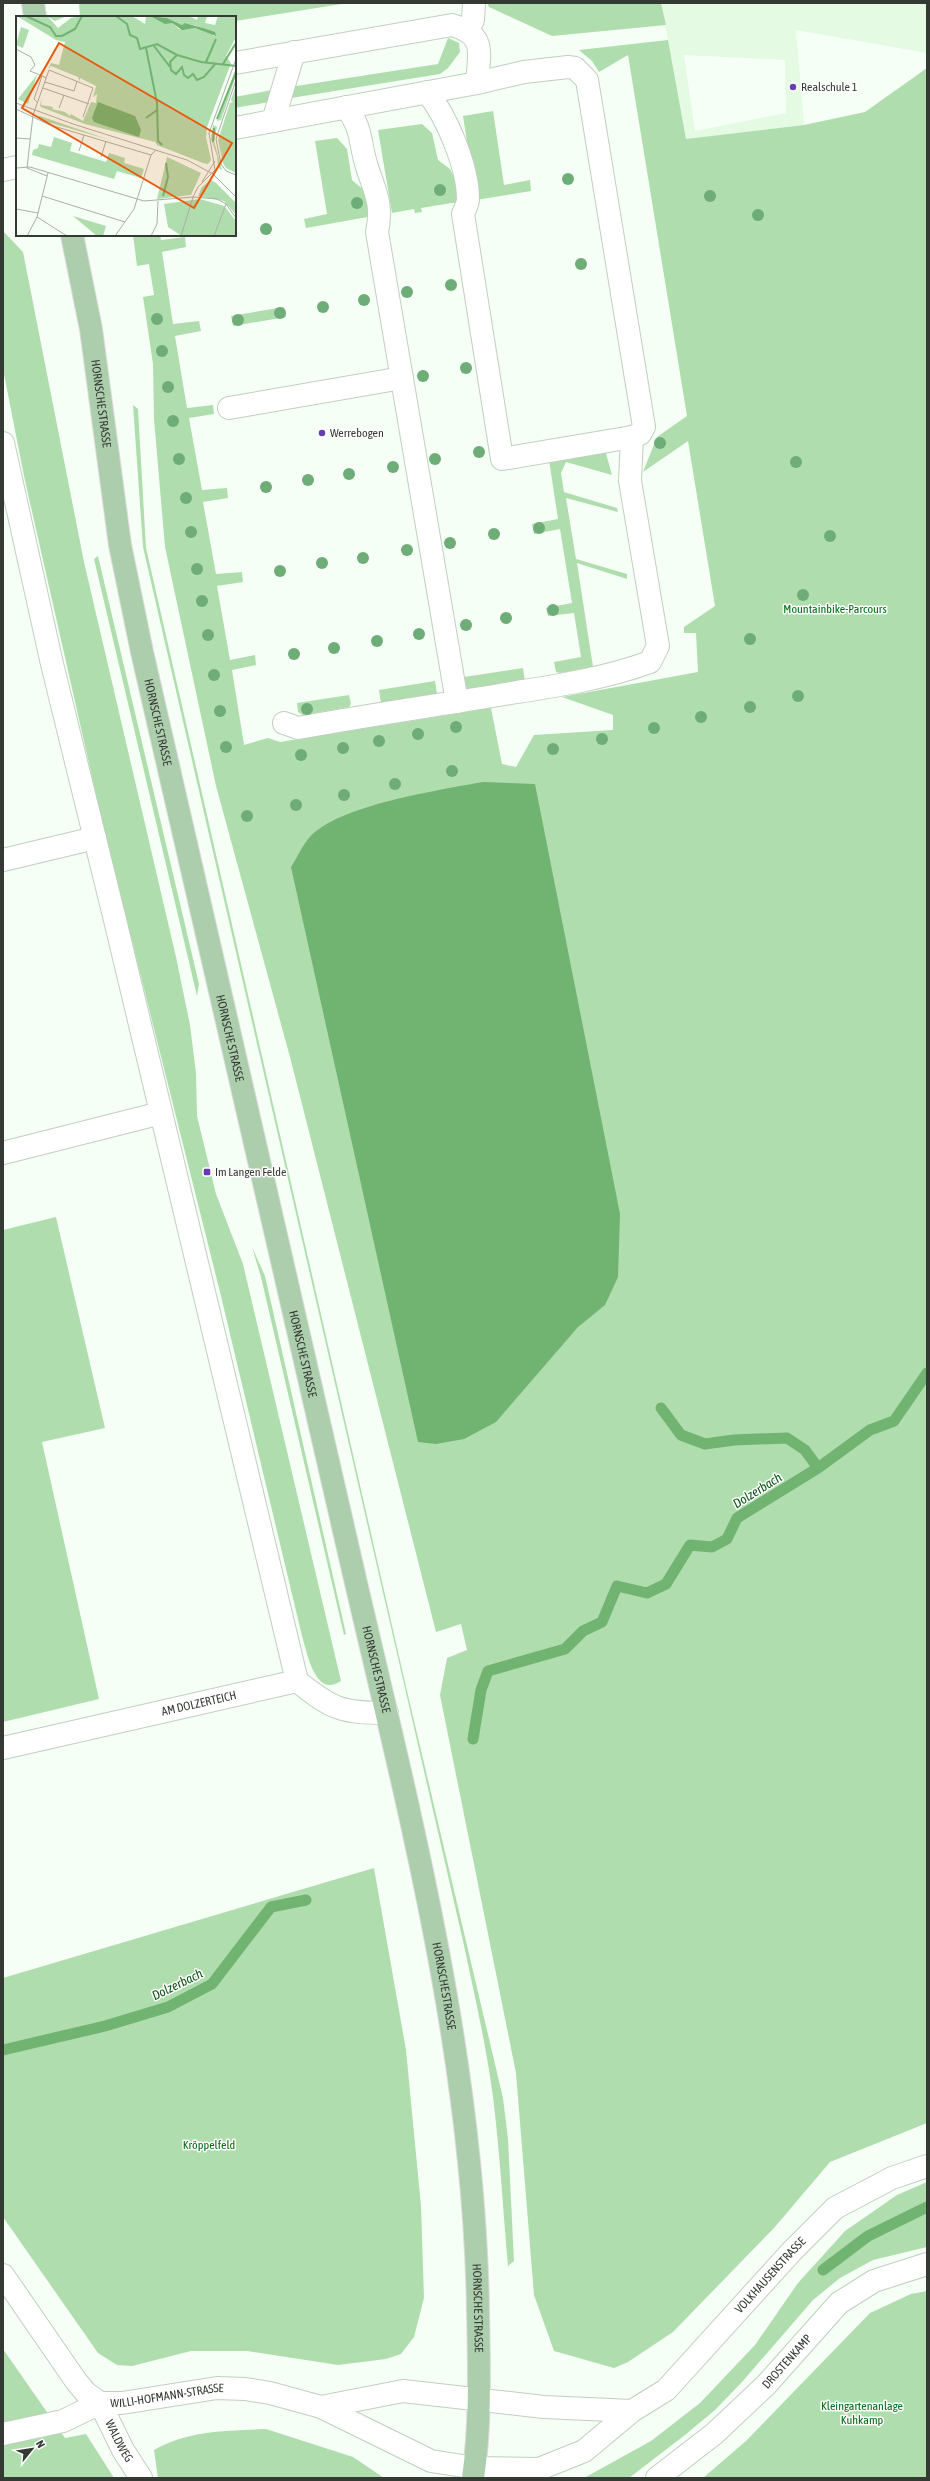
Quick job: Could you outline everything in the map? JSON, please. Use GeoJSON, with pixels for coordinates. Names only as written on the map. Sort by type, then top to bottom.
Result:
{"type":"FeatureCollection","features":[{"type":"Feature","properties":{"kind":"main road"},"geometry":{"type":"LineString","coordinates":[[33,3],[35,16]]}},
{"type":"Feature","properties":{"kind":"main road","name":"HORNSCHE STRASSE"},"geometry":{"type":"LineString","coordinates":[[72,236],[91,329],[120,546],[142,652],[432,1914],[453,2031],[463,2100],[477,2249],[479,2399],[474,2473]]}},
{"type":"Feature","properties":{"kind":"street"},"geometry":{"type":"LineString","coordinates":[[468,30],[473,20],[474,3]]}},
{"type":"Feature","properties":{"kind":"street"},"geometry":{"type":"LineString","coordinates":[[236,63],[452,26],[468,30],[474,35],[478,43],[477,83]]}},
{"type":"Feature","properties":{"kind":"street"},"geometry":{"type":"LineString","coordinates":[[273,121],[294,52]]}},
{"type":"Feature","properties":{"kind":"street"},"geometry":{"type":"LineString","coordinates":[[236,128],[346,107],[427,92],[477,83],[524,72],[568,67],[575,68],[587,80],[644,428],[640,434],[632,437],[502,459],[463,214],[468,201],[462,167],[442,114],[427,92]]}},
{"type":"Feature","properties":{"kind":"street"},"geometry":{"type":"LineString","coordinates":[[346,107],[359,127],[366,166],[376,189],[381,215],[377,232],[458,702]]}},
{"type":"Feature","properties":{"kind":"street"},"geometry":{"type":"LineString","coordinates":[[3,170],[16,167]]}},
{"type":"Feature","properties":{"kind":"street"},"geometry":{"type":"LineString","coordinates":[[229,408],[402,378]]}},
{"type":"Feature","properties":{"kind":"street"},"geometry":{"type":"LineString","coordinates":[[284,723],[298,728],[458,702],[541,688],[633,668],[650,662],[658,646],[630,481],[632,437]]}},
{"type":"Feature","properties":{"kind":"street"},"geometry":{"type":"LineString","coordinates":[[3,443],[52,664],[297,1680],[325,1704],[355,1713],[387,1713]]}},
{"type":"Feature","properties":{"kind":"street"},"geometry":{"type":"LineString","coordinates":[[3,860],[95,838]]}},
{"type":"Feature","properties":{"kind":"street"},"geometry":{"type":"LineString","coordinates":[[3,1153],[161,1113]]}},
{"type":"Feature","properties":{"kind":"street","name":"AM DOLZERTEICH"},"geometry":{"type":"LineString","coordinates":[[3,1748],[297,1680]]}},
{"type":"Feature","properties":{"kind":"street","name":"VOLKHAUSENSTRASSE"},"geometry":{"type":"LineString","coordinates":[[474,2473],[538,2469],[584,2451],[632,2411],[666,2390],[782,2262],[834,2208],[892,2178],[927,2166]]}},
{"type":"Feature","properties":{"kind":"street","name":"DROSTENKAMP"},"geometry":{"type":"LineString","coordinates":[[657,2478],[714,2434],[766,2385],[839,2303],[874,2281],[927,2264]]}},
{"type":"Feature","properties":{"kind":"street","name":"WILLI-HOFMANN-STRASSE"},"geometry":{"type":"LineString","coordinates":[[3,2275],[76,2380],[86,2393],[100,2403],[122,2403],[217,2388],[245,2389],[270,2393],[321,2407],[431,2461],[474,2473]]}},
{"type":"Feature","properties":{"kind":"street","name":"WILLI-HOFMANN-STRASSE"},"geometry":{"type":"LineString","coordinates":[[321,2407],[403,2391],[479,2399]]}},
{"type":"Feature","properties":{"kind":"street"},"geometry":{"type":"LineString","coordinates":[[479,2399],[544,2407],[632,2411]]}},
{"type":"Feature","properties":{"kind":"street"},"geometry":{"type":"LineString","coordinates":[[3,2434],[63,2421],[100,2403]]}},
{"type":"Feature","properties":{"kind":"street","name":"WALDWEG"},"geometry":{"type":"LineString","coordinates":[[100,2403],[123,2450],[141,2478]]}},
{"type":"Feature","properties":{"kind":"shaded area","name":"Realschule 1"},"geometry":{"type":"Polygon","coordinates":[[[661,3],[927,3],[927,53],[796,30],[804,125],[686,139],[661,3]],[[684,55],[695,131],[786,113],[785,60],[684,55]]]}},
{"type":"Feature","properties":{"kind":"shaded area"},"geometry":{"type":"Polygon","coordinates":[[[483,782],[535,784],[620,1214],[618,1277],[605,1305],[578,1327],[496,1422],[464,1439],[436,1444],[418,1442],[291,867],[309,838],[323,826],[342,816],[390,801],[442,789],[483,782]]]}},
{"type":"Feature","properties":{"kind":"green space"},"geometry":{"type":"Polygon","coordinates":[[[79,3],[348,3],[236,21],[236,16],[80,16],[79,3]]]}},
{"type":"Feature","properties":{"kind":"green space"},"geometry":{"type":"Polygon","coordinates":[[[487,3],[661,3],[666,25],[552,36],[489,7],[487,3]]]}},
{"type":"Feature","properties":{"kind":"green space"},"geometry":{"type":"Polygon","coordinates":[[[448,38],[459,43],[460,52],[448,68],[440,74],[291,98],[290,87],[438,64],[448,38]]]}},
{"type":"Feature","properties":{"kind":"green space","name":"Mountainbike-Parcours"},"geometry":{"type":"Polygon","coordinates":[[[668,40],[686,139],[804,125],[865,112],[927,68],[927,2123],[830,2162],[774,2228],[673,2332],[628,2362],[614,2368],[554,2351],[534,2295],[516,2073],[440,1695],[447,1658],[467,1650],[461,1624],[436,1632],[290,1057],[216,786],[165,547],[154,419],[153,364],[143,297],[154,295],[149,264],[137,266],[133,236],[160,236],[161,240],[185,237],[186,247],[162,252],[173,324],[199,321],[201,331],[175,336],[187,408],[213,405],[214,414],[189,418],[202,490],[227,488],[228,498],[203,502],[216,574],[242,572],[243,582],[217,586],[230,660],[255,655],[256,665],[232,670],[244,745],[268,738],[280,742],[491,708],[502,764],[516,767],[534,735],[613,730],[613,715],[562,697],[698,672],[696,633],[684,633],[684,627],[715,606],[688,441],[643,472],[657,437],[687,416],[628,55],[599,72],[592,61],[579,50],[668,40]]]}},
{"type":"Feature","properties":{"kind":"green space"},"geometry":{"type":"Polygon","coordinates":[[[272,90],[269,102],[236,108],[236,97],[272,90]]]}},
{"type":"Feature","properties":{"kind":"green space"},"geometry":{"type":"Polygon","coordinates":[[[493,111],[504,185],[530,180],[531,191],[476,200],[463,116],[493,111]]]}},
{"type":"Feature","properties":{"kind":"green space"},"geometry":{"type":"Polygon","coordinates":[[[422,124],[432,133],[438,160],[450,169],[454,177],[458,202],[421,208],[422,212],[415,213],[414,209],[392,213],[378,130],[422,124]]]}},
{"type":"Feature","properties":{"kind":"green space"},"geometry":{"type":"Polygon","coordinates":[[[337,138],[347,149],[352,180],[365,191],[373,216],[306,228],[304,219],[327,214],[315,141],[337,138]]]}},
{"type":"Feature","properties":{"kind":"green space"},"geometry":{"type":"Polygon","coordinates":[[[3,231],[23,252],[84,562],[176,957],[190,1025],[196,1073],[197,1116],[216,1194],[243,1264],[341,1681],[332,1685],[325,1684],[319,1679],[314,1671],[302,1636],[220,1292],[102,821],[24,476],[3,369],[3,231]]]}},
{"type":"Feature","properties":{"kind":"green space"},"geometry":{"type":"Polygon","coordinates":[[[284,307],[286,317],[233,326],[231,316],[284,307]]]}},
{"type":"Feature","properties":{"kind":"green space"},"geometry":{"type":"Polygon","coordinates":[[[133,405],[138,409],[146,548],[407,1691],[503,2098],[508,2139],[514,2261],[508,2266],[500,2160],[490,2077],[480,2019],[143,547],[133,405]]]}},
{"type":"Feature","properties":{"kind":"green space"},"geometry":{"type":"Polygon","coordinates":[[[605,450],[612,475],[566,462],[561,473],[564,492],[617,508],[618,512],[566,498],[576,559],[627,574],[627,579],[577,563],[593,667],[560,673],[556,672],[554,662],[581,657],[574,613],[548,616],[546,608],[572,603],[560,529],[534,534],[532,524],[558,519],[549,460],[605,450]]]}},
{"type":"Feature","properties":{"kind":"green space"},"geometry":{"type":"Polygon","coordinates":[[[98,556],[199,984],[197,996],[94,559],[98,556]]]}},
{"type":"Feature","properties":{"kind":"green space"},"geometry":{"type":"Polygon","coordinates":[[[523,668],[525,681],[467,690],[464,677],[523,668]]]}},
{"type":"Feature","properties":{"kind":"green space"},"geometry":{"type":"Polygon","coordinates":[[[435,681],[437,694],[381,703],[379,690],[435,681]]]}},
{"type":"Feature","properties":{"kind":"green space"},"geometry":{"type":"Polygon","coordinates":[[[349,695],[351,704],[349,707],[303,715],[298,712],[297,703],[349,695]]]}},
{"type":"Feature","properties":{"kind":"green space"},"geometry":{"type":"Polygon","coordinates":[[[56,1217],[105,1428],[42,1442],[99,1699],[3,1722],[3,1230],[56,1217]]]}},
{"type":"Feature","properties":{"kind":"green space"},"geometry":{"type":"Polygon","coordinates":[[[252,1247],[265,1276],[346,1634],[344,1635],[261,1277],[252,1247]]]}},
{"type":"Feature","properties":{"kind":"green space","name":"Kröppelfeld"},"geometry":{"type":"Polygon","coordinates":[[[374,1868],[406,2050],[421,2206],[424,2298],[414,2337],[401,2354],[386,2359],[338,2365],[247,2351],[191,2351],[132,2366],[117,2365],[98,2353],[3,2217],[3,1978],[374,1868]]]}},
{"type":"Feature","properties":{"kind":"green space"},"geometry":{"type":"Polygon","coordinates":[[[927,2182],[927,2247],[873,2260],[840,2278],[813,2300],[742,2382],[715,2410],[629,2478],[584,2478],[651,2441],[700,2403],[755,2345],[798,2283],[845,2231],[897,2195],[927,2182]]]}},
{"type":"Feature","properties":{"kind":"green space","name":"Kleingartenanlage Kuhkamp"},"geometry":{"type":"Polygon","coordinates":[[[927,2291],[927,2478],[703,2478],[746,2441],[870,2313],[911,2294],[927,2291]]]}},
{"type":"Feature","properties":{"kind":"green space"},"geometry":{"type":"Polygon","coordinates":[[[3,2349],[65,2438],[86,2434],[114,2478],[3,2478],[3,2349]]]}},
{"type":"Feature","properties":{"kind":"green space"},"geometry":{"type":"Polygon","coordinates":[[[266,2429],[353,2457],[384,2478],[158,2478],[154,2450],[167,2443],[194,2435],[208,2433],[266,2429]]]}},
{"type":"Feature","properties":{"kind":"waterway","name":"Dolzerbach"},"geometry":{"type":"LineString","coordinates":[[473,1739],[481,1690],[488,1671],[565,1649],[583,1631],[602,1622],[617,1586],[647,1593],[666,1584],[690,1545],[712,1547],[727,1539],[737,1518],[818,1468],[870,1430],[894,1421],[927,1373]]}},
{"type":"Feature","properties":{"kind":"waterway"},"geometry":{"type":"LineString","coordinates":[[661,1408],[681,1435],[705,1444],[734,1440],[787,1438],[805,1450],[818,1468]]}},
{"type":"Feature","properties":{"kind":"waterway","name":"Dolzerbach"},"geometry":{"type":"LineString","coordinates":[[3,2050],[105,2026],[168,2007],[212,1984],[271,1907],[306,1900]]}},
{"type":"Feature","properties":{"kind":"waterway"},"geometry":{"type":"LineString","coordinates":[[823,2270],[868,2236],[927,2207]]}},
{"type":"Feature","properties":{"kind":"place","name":"Realschule 1"},"geometry":{"type":"Point","coordinates":[793,87]}},
{"type":"Feature","properties":{"kind":"place","name":"Werrebogen"},"geometry":{"type":"Point","coordinates":[322,433]}},
{"type":"Feature","properties":{"kind":"place","name":"Im Langen Felde"},"geometry":{"type":"Point","coordinates":[207,1172]}}]}
